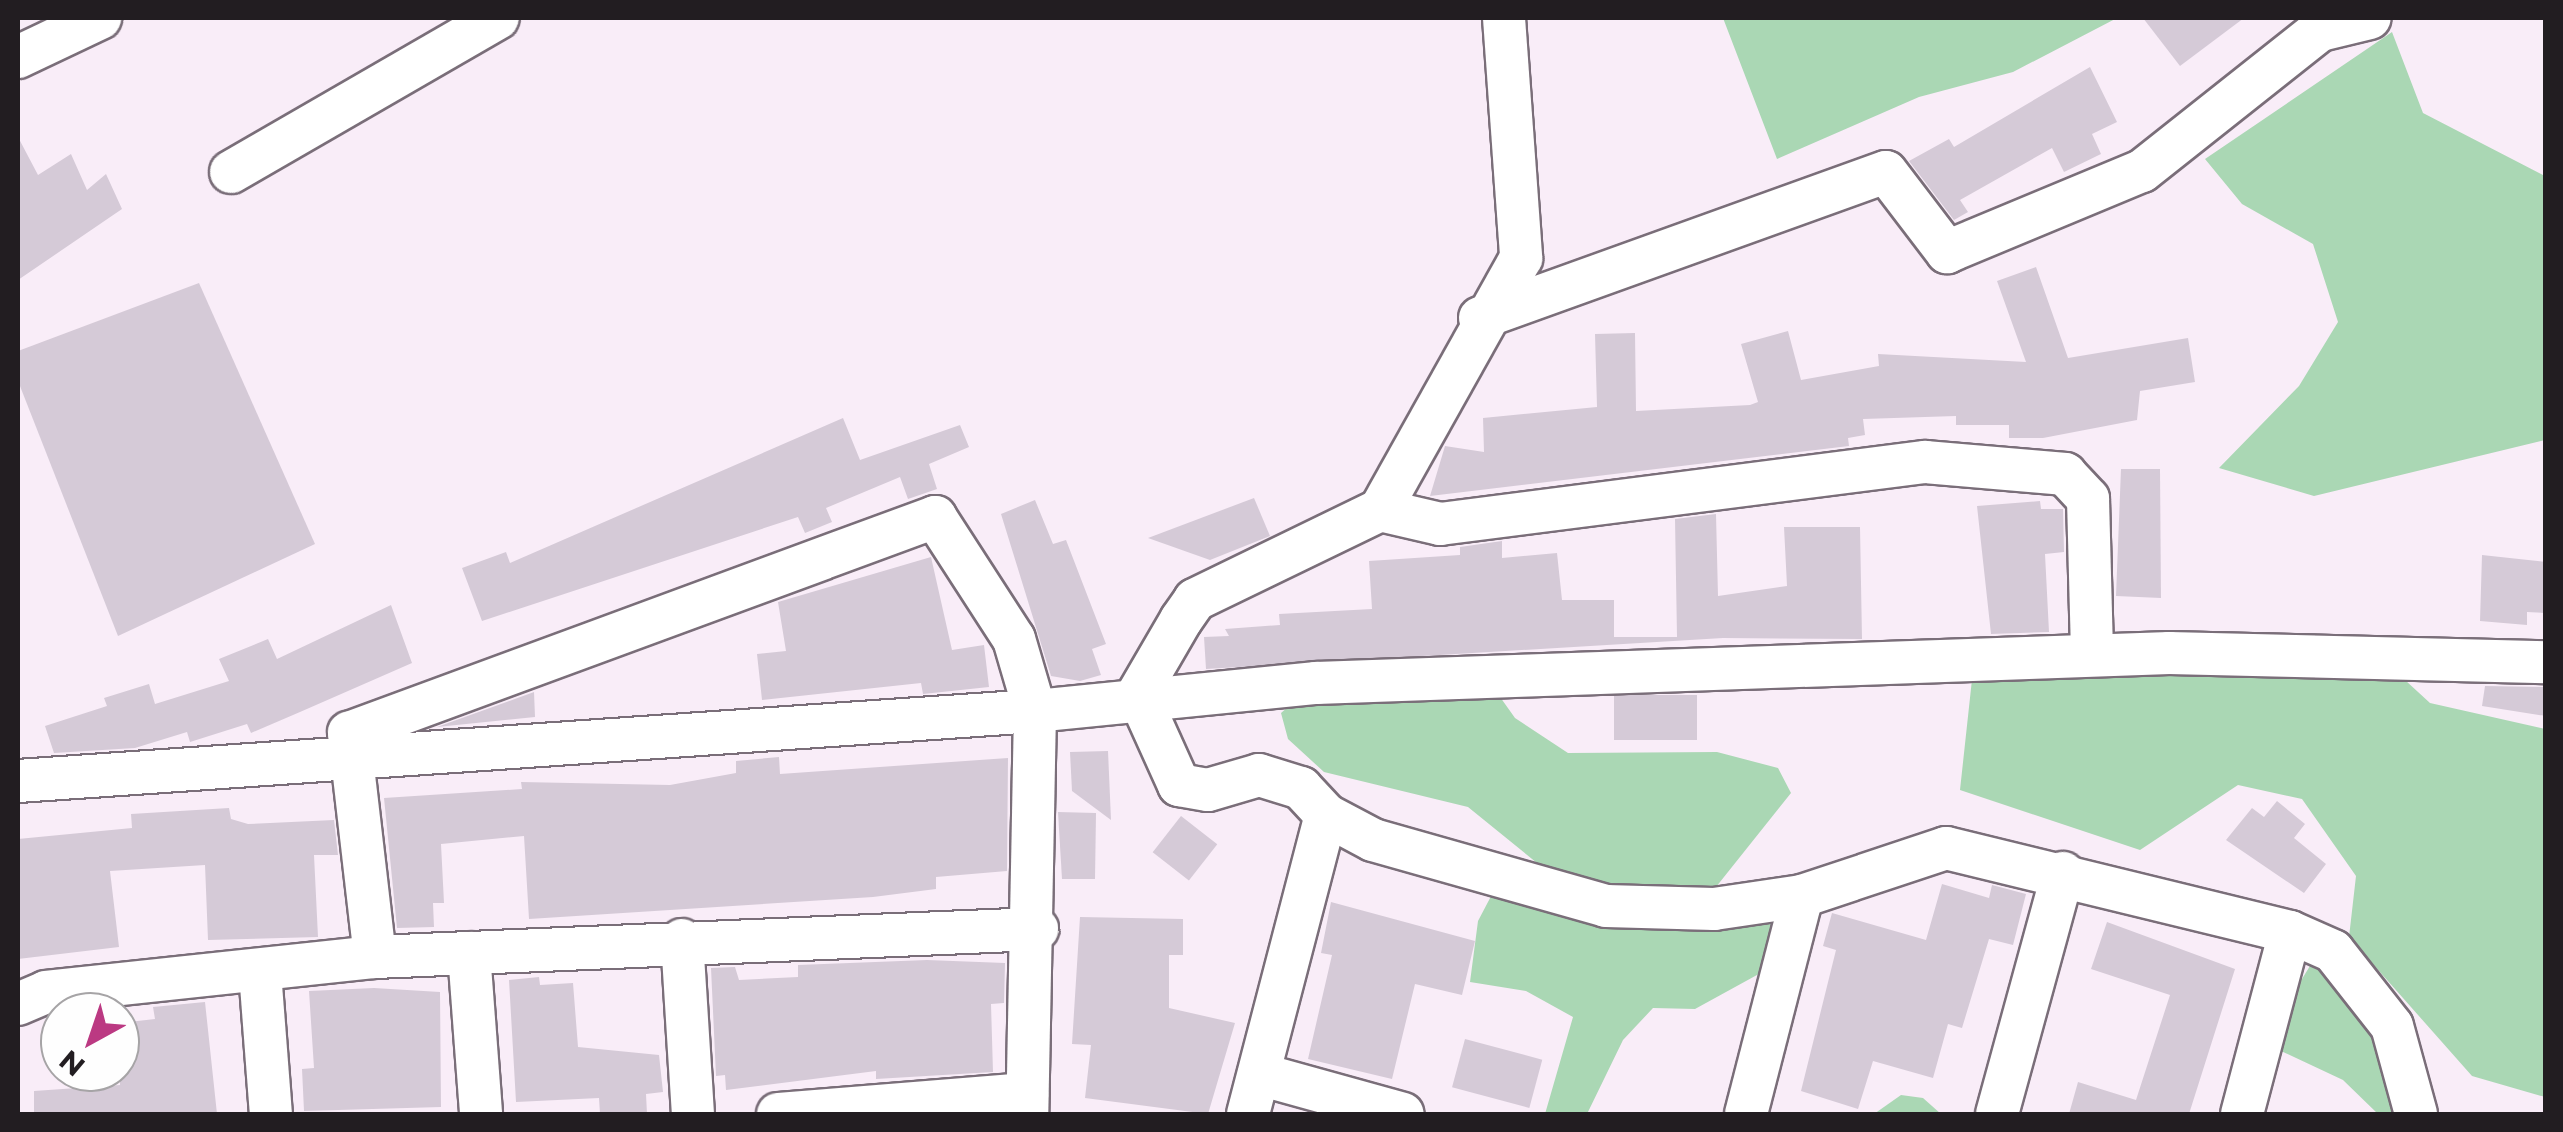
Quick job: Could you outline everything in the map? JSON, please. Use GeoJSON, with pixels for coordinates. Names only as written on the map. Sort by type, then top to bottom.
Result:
{"type":"FeatureCollection","features":[{"type":"Feature","properties":{"kind":"street"},"geometry":{"type":"LineString","coordinates":[[18,56],[100,18]]}},
{"type":"Feature","properties":{"kind":"street"},"geometry":{"type":"LineString","coordinates":[[231,172],[498,18]]}},
{"type":"Feature","properties":{"kind":"street"},"geometry":{"type":"LineString","coordinates":[[1138,694],[1196,600],[1380,510],[1480,318],[1521,258],[1504,18]]}},
{"type":"Feature","properties":{"kind":"street"},"geometry":{"type":"LineString","coordinates":[[1480,318],[1886,172],[1947,252],[2142,171],[2320,30],[2370,18]]}},
{"type":"Feature","properties":{"kind":"street"},"geometry":{"type":"LineString","coordinates":[[1380,510],[1440,524],[1925,462],[2065,474],[2088,499],[2092,655]]}},
{"type":"Feature","properties":{"kind":"street"},"geometry":{"type":"LineString","coordinates":[[375,958],[349,733],[935,518],[1014,640],[1035,712],[1037,929],[1027,1104],[778,1114]]}},
{"type":"Feature","properties":{"kind":"street"},"geometry":{"type":"LineString","coordinates":[[18,781],[1035,712],[1138,694],[2092,655],[2546,662]]}},
{"type":"Feature","properties":{"kind":"street"},"geometry":{"type":"LineString","coordinates":[[1138,694],[1178,785],[1208,790],[1259,775],[1301,788],[1326,815],[1481,876],[1606,906],[1714,909],[1802,896],[1946,848],[2063,873],[2290,932],[2333,951],[2392,1026],[2416,1114]]}},
{"type":"Feature","properties":{"kind":"street"},"geometry":{"type":"LineString","coordinates":[[1326,815],[1254,1094],[1403,1114]]}},
{"type":"Feature","properties":{"kind":"street"},"geometry":{"type":"LineString","coordinates":[[1997,1114],[2063,873]]}},
{"type":"Feature","properties":{"kind":"street"},"geometry":{"type":"LineString","coordinates":[[1746,1114],[1802,896]]}},
{"type":"Feature","properties":{"kind":"street"},"geometry":{"type":"LineString","coordinates":[[18,1004],[46,992],[375,958],[682,940],[1037,929]]}},
{"type":"Feature","properties":{"kind":"street"},"geometry":{"type":"LineString","coordinates":[[2242,1114],[2290,932]]}},
{"type":"Feature","properties":{"kind":"street"},"geometry":{"type":"LineString","coordinates":[[682,940],[693,1114]]}},
{"type":"Feature","properties":{"kind":"street"},"geometry":{"type":"LineString","coordinates":[[469,953],[481,1114]]}},
{"type":"Feature","properties":{"kind":"street"},"geometry":{"type":"LineString","coordinates":[[260,972],[272,1114]]}},
{"type":"Feature","properties":{"kind":"green space"},"geometry":{"type":"Polygon","coordinates":[[[1723,18],[2117,18],[2013,72],[1919,97],[1777,159],[1723,18]]]}},
{"type":"Feature","properties":{"kind":"green space"},"geometry":{"type":"Polygon","coordinates":[[[2392,32],[2423,113],[2545,176],[2545,440],[2314,496],[2219,468],[2299,386],[2338,322],[2313,244],[2242,204],[2205,159],[2392,32]]]}},
{"type":"Feature","properties":{"kind":"green space"},"geometry":{"type":"Polygon","coordinates":[[[2381,658],[2430,703],[2545,729],[2545,1097],[2472,1076],[2349,937],[2356,876],[2302,799],[2238,785],[2140,850],[1960,790],[1974,661],[2381,658]]]}},
{"type":"Feature","properties":{"kind":"green space"},"geometry":{"type":"Polygon","coordinates":[[[1488,680],[1515,718],[1568,753],[1717,752],[1778,768],[1791,793],[1716,887],[1669,897],[1798,913],[1777,964],[1695,1009],[1653,1008],[1623,1040],[1587,1114],[1545,1114],[1573,1017],[1526,991],[1470,982],[1478,921],[1499,881],[1563,884],[1468,807],[1324,772],[1288,739],[1281,713],[1316,683],[1488,680]]]}},
{"type":"Feature","properties":{"kind":"green space"},"geometry":{"type":"Polygon","coordinates":[[[2313,961],[2383,1023],[2418,1114],[2378,1114],[2343,1080],[2281,1051],[2283,1010],[2313,961]]]}},
{"type":"Feature","properties":{"kind":"green space"},"geometry":{"type":"Polygon","coordinates":[[[1901,1095],[1923,1098],[1941,1114],[1874,1114],[1901,1095]]]}},
{"type":"Feature","properties":{"kind":"building"},"geometry":{"type":"Polygon","coordinates":[[[2143,18],[2244,18],[2180,66],[2143,18]]]}},
{"type":"Feature","properties":{"kind":"building"},"geometry":{"type":"Polygon","coordinates":[[[2090,67],[2117,122],[2092,134],[2101,154],[2064,172],[2052,148],[1960,200],[1968,212],[1954,220],[1909,161],[1949,139],[1954,147],[2090,67]]]}},
{"type":"Feature","properties":{"kind":"building"},"geometry":{"type":"Polygon","coordinates":[[[18,137],[38,175],[71,154],[87,190],[106,174],[122,209],[18,280],[18,137]]]}},
{"type":"Feature","properties":{"kind":"building"},"geometry":{"type":"Polygon","coordinates":[[[2036,267],[2068,358],[2188,338],[2195,382],[2140,391],[2137,420],[2043,438],[2009,438],[2009,425],[1956,425],[1956,416],[1863,419],[1865,435],[1848,438],[1849,446],[1430,496],[1445,446],[1484,452],[1483,418],[1597,407],[1595,334],[1635,333],[1636,411],[1750,405],[1758,402],[1741,344],[1788,331],[1801,380],[1879,366],[1878,354],[2026,362],[1997,281],[2036,267]]]}},
{"type":"Feature","properties":{"kind":"building"},"geometry":{"type":"Polygon","coordinates":[[[199,283],[315,544],[118,636],[18,381],[18,351],[199,283]]]}},
{"type":"Feature","properties":{"kind":"building"},"geometry":{"type":"Polygon","coordinates":[[[843,418],[860,460],[960,425],[969,447],[929,464],[937,489],[908,499],[900,477],[826,508],[832,522],[805,533],[798,517],[482,621],[462,568],[506,552],[510,563],[843,418]]]}},
{"type":"Feature","properties":{"kind":"building"},"geometry":{"type":"Polygon","coordinates":[[[2121,469],[2160,469],[2161,598],[2116,596],[2121,469]]]}},
{"type":"Feature","properties":{"kind":"building"},"geometry":{"type":"Polygon","coordinates":[[[1254,498],[1270,536],[1210,560],[1148,538],[1254,498]]]}},
{"type":"Feature","properties":{"kind":"building"},"geometry":{"type":"Polygon","coordinates":[[[1035,500],[1053,544],[1066,540],[1106,644],[1092,649],[1101,675],[1080,681],[1051,676],[1001,514],[1035,500]]]}},
{"type":"Feature","properties":{"kind":"building"},"geometry":{"type":"Polygon","coordinates":[[[2040,501],[2041,509],[2063,509],[2064,552],[2045,554],[2049,632],[1991,634],[1977,506],[2040,501]]]}},
{"type":"Feature","properties":{"kind":"building"},"geometry":{"type":"Polygon","coordinates":[[[1716,514],[1718,596],[1787,586],[1784,527],[1860,527],[1862,639],[1723,638],[1206,669],[1204,637],[1229,636],[1225,629],[1280,625],[1279,614],[1372,609],[1369,561],[1460,555],[1460,547],[1502,541],[1502,558],[1557,553],[1562,600],[1614,600],[1614,637],[1677,637],[1675,519],[1716,514]]]}},
{"type":"Feature","properties":{"kind":"building"},"geometry":{"type":"Polygon","coordinates":[[[2482,555],[2546,562],[2546,613],[2527,612],[2527,625],[2480,621],[2482,555]]]}},
{"type":"Feature","properties":{"kind":"building"},"geometry":{"type":"Polygon","coordinates":[[[931,557],[952,650],[984,645],[989,687],[923,694],[921,683],[762,700],[757,654],[786,651],[778,602],[931,557]]]}},
{"type":"Feature","properties":{"kind":"building"},"geometry":{"type":"Polygon","coordinates":[[[391,605],[412,663],[251,733],[247,724],[190,742],[187,732],[135,748],[54,753],[45,726],[107,706],[104,698],[149,684],[155,704],[229,681],[219,659],[268,639],[277,659],[391,605]]]}},
{"type":"Feature","properties":{"kind":"building"},"geometry":{"type":"Polygon","coordinates":[[[2485,686],[2546,687],[2546,716],[2482,706],[2485,686]]]}},
{"type":"Feature","properties":{"kind":"building"},"geometry":{"type":"Polygon","coordinates":[[[534,692],[535,717],[437,727],[534,692]]]}},
{"type":"Feature","properties":{"kind":"building"},"geometry":{"type":"Polygon","coordinates":[[[1614,695],[1697,695],[1697,740],[1614,740],[1614,695]]]}},
{"type":"Feature","properties":{"kind":"building"},"geometry":{"type":"Polygon","coordinates":[[[1108,751],[1111,820],[1072,791],[1070,752],[1108,751]]]}},
{"type":"Feature","properties":{"kind":"building"},"geometry":{"type":"Polygon","coordinates":[[[779,757],[780,774],[1008,758],[1007,871],[936,877],[936,889],[873,897],[529,919],[524,836],[441,844],[444,903],[433,903],[434,927],[397,928],[384,798],[522,789],[521,782],[670,785],[736,773],[736,761],[779,757]]]}},
{"type":"Feature","properties":{"kind":"building"},"geometry":{"type":"Polygon","coordinates":[[[2277,801],[2305,824],[2294,838],[2326,864],[2304,893],[2226,840],[2252,808],[2264,817],[2277,801]]]}},
{"type":"Feature","properties":{"kind":"building"},"geometry":{"type":"Polygon","coordinates":[[[229,808],[231,819],[248,824],[334,820],[338,855],[314,855],[318,937],[208,940],[205,865],[110,871],[119,947],[18,959],[18,839],[132,828],[131,814],[229,808]]]}},
{"type":"Feature","properties":{"kind":"building"},"geometry":{"type":"Polygon","coordinates":[[[1058,812],[1096,813],[1095,879],[1062,879],[1058,812]]]}},
{"type":"Feature","properties":{"kind":"building"},"geometry":{"type":"Polygon","coordinates":[[[1181,816],[1217,844],[1189,881],[1153,852],[1181,816]]]}},
{"type":"Feature","properties":{"kind":"building"},"geometry":{"type":"Polygon","coordinates":[[[1942,884],[1989,898],[1992,885],[2026,894],[2013,945],[1989,939],[1962,1028],[1948,1024],[1933,1078],[1873,1061],[1858,1109],[1801,1091],[1836,950],[1823,946],[1832,913],[1926,940],[1942,884]]]}},
{"type":"Feature","properties":{"kind":"building"},"geometry":{"type":"Polygon","coordinates":[[[1331,902],[1475,941],[1462,995],[1415,984],[1392,1079],[1308,1059],[1332,955],[1321,953],[1331,902]]]}},
{"type":"Feature","properties":{"kind":"building"},"geometry":{"type":"Polygon","coordinates":[[[1080,917],[1183,919],[1183,955],[1169,955],[1169,1008],[1235,1023],[1208,1114],[1085,1098],[1091,1045],[1072,1044],[1080,917]]]}},
{"type":"Feature","properties":{"kind":"building"},"geometry":{"type":"Polygon","coordinates":[[[2107,922],[2235,969],[2189,1114],[2069,1114],[2078,1082],[2136,1100],[2170,995],[2091,969],[2107,922]]]}},
{"type":"Feature","properties":{"kind":"building"},"geometry":{"type":"Polygon","coordinates":[[[927,960],[1005,963],[1004,1003],[991,1004],[993,1072],[876,1079],[876,1071],[726,1090],[725,1075],[716,1076],[711,968],[735,967],[739,980],[798,977],[798,965],[927,960]]]}},
{"type":"Feature","properties":{"kind":"building"},"geometry":{"type":"Polygon","coordinates":[[[539,977],[540,985],[573,983],[578,1047],[659,1055],[663,1092],[646,1094],[647,1114],[600,1114],[599,1098],[516,1102],[509,980],[539,977]]]}},
{"type":"Feature","properties":{"kind":"building"},"geometry":{"type":"Polygon","coordinates":[[[374,988],[440,992],[441,1107],[304,1111],[302,1069],[314,1068],[309,991],[374,988]]]}},
{"type":"Feature","properties":{"kind":"building"},"geometry":{"type":"Polygon","coordinates":[[[205,1002],[217,1114],[34,1114],[34,1091],[140,1092],[140,1021],[155,1019],[153,1007],[205,1002]]]}},
{"type":"Feature","properties":{"kind":"building"},"geometry":{"type":"Polygon","coordinates":[[[1465,1039],[1542,1060],[1529,1108],[1452,1087],[1465,1039]]]}}]}
